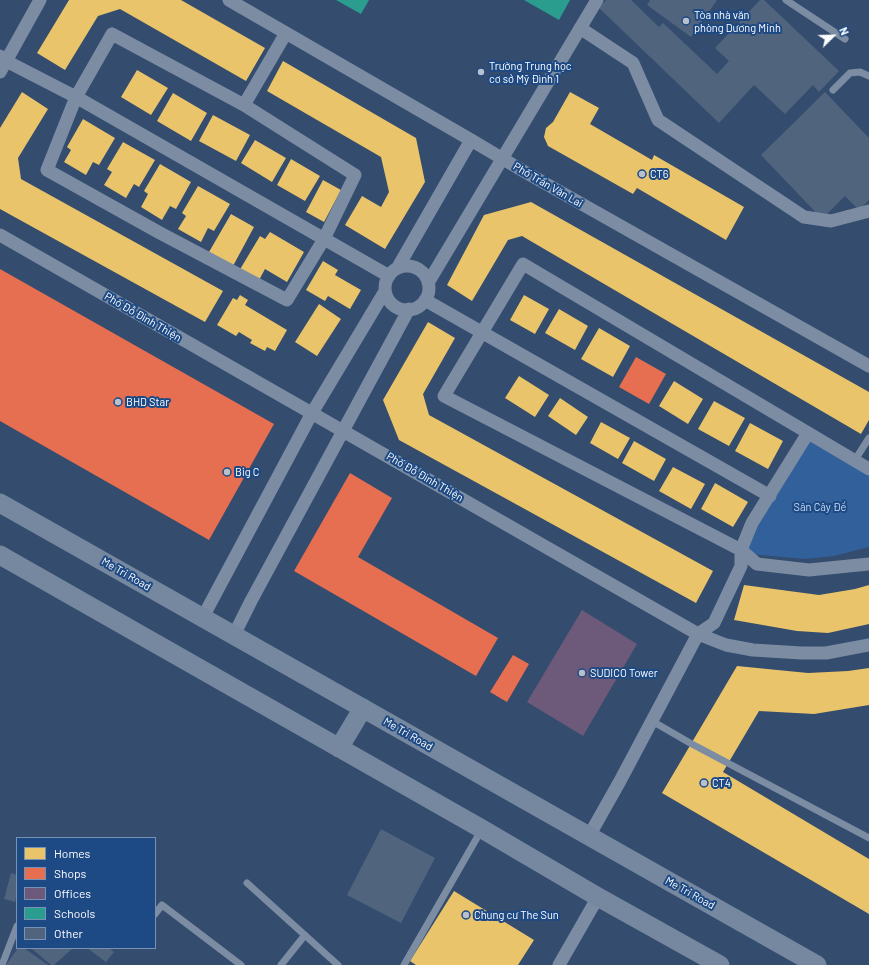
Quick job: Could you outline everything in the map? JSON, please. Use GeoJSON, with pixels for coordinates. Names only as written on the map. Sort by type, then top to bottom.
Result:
{"type":"FeatureCollection","features":[{"type":"Feature","properties":{"kind":"main road","name":"Me Tri Road"},"geometry":{"type":"LineString","coordinates":[[0,503],[817,965]]}},
{"type":"Feature","properties":{"kind":"main road"},"geometry":{"type":"LineString","coordinates":[[0,554],[482,829],[598,897],[720,965]]}},
{"type":"Feature","properties":{"kind":"main road"},"geometry":{"type":"LineString","coordinates":[[339,748],[363,708]]}},
{"type":"Feature","properties":{"kind":"street"},"geometry":{"type":"LineString","coordinates":[[40,0],[2,63],[76,97],[324,239],[393,272]]}},
{"type":"Feature","properties":{"kind":"street","name":"Phố Trần Văn Lai"},"geometry":{"type":"LineString","coordinates":[[229,0],[538,180],[869,366]]}},
{"type":"Feature","properties":{"kind":"street"},"geometry":{"type":"LineString","coordinates":[[428,283],[597,0]]}},
{"type":"Feature","properties":{"kind":"street"},"geometry":{"type":"LineString","coordinates":[[580,28],[634,63],[658,120],[804,217],[831,221],[869,211]]}},
{"type":"Feature","properties":{"kind":"street"},"geometry":{"type":"LineString","coordinates":[[244,106],[286,33]]}},
{"type":"Feature","properties":{"kind":"street"},"geometry":{"type":"LineString","coordinates":[[112,34],[244,106],[356,175],[324,239],[287,300],[160,233],[47,170],[76,97],[112,34]]}},
{"type":"Feature","properties":{"kind":"street"},"geometry":{"type":"LineString","coordinates":[[393,272],[405,266],[418,269],[423,273],[428,283],[428,293],[425,300],[420,305],[410,309],[399,308],[392,304],[387,298],[385,283],[471,140]]}},
{"type":"Feature","properties":{"kind":"street","name":"Phố Đỗ Đình Thiện"},"geometry":{"type":"LineString","coordinates":[[0,235],[698,634],[726,645],[802,653],[826,653],[869,645]]}},
{"type":"Feature","properties":{"kind":"street"},"geometry":{"type":"LineString","coordinates":[[869,469],[524,264],[444,396],[741,550],[757,564],[809,570],[869,564]]}},
{"type":"Feature","properties":{"kind":"street"},"geometry":{"type":"LineString","coordinates":[[203,617],[312,413],[385,291]]}},
{"type":"Feature","properties":{"kind":"street"},"geometry":{"type":"LineString","coordinates":[[425,300],[770,496]]}},
{"type":"Feature","properties":{"kind":"street"},"geometry":{"type":"LineString","coordinates":[[234,635],[343,430],[410,309]]}},
{"type":"Feature","properties":{"kind":"street"},"geometry":{"type":"LineString","coordinates":[[589,836],[617,788],[698,634],[714,623],[741,566],[741,550],[752,523],[808,433]]}},
{"type":"Feature","properties":{"kind":"street"},"geometry":{"type":"LineString","coordinates":[[559,965],[598,897]]}},
{"type":"Feature","properties":{"kind":"lane"},"geometry":{"type":"LineString","coordinates":[[786,0],[845,39]]}},
{"type":"Feature","properties":{"kind":"lane"},"geometry":{"type":"LineString","coordinates":[[833,90],[850,73],[860,72],[869,76]]}},
{"type":"Feature","properties":{"kind":"lane"},"geometry":{"type":"LineString","coordinates":[[855,460],[869,438]]}},
{"type":"Feature","properties":{"kind":"lane"},"geometry":{"type":"LineString","coordinates":[[652,721],[690,743],[869,838]]}},
{"type":"Feature","properties":{"kind":"lane"},"geometry":{"type":"LineString","coordinates":[[404,965],[482,829]]}},
{"type":"Feature","properties":{"kind":"lane"},"geometry":{"type":"LineString","coordinates":[[247,883],[338,965]]}},
{"type":"Feature","properties":{"kind":"lane"},"geometry":{"type":"LineString","coordinates":[[156,913],[162,905],[241,965]]}},
{"type":"Feature","properties":{"kind":"lane"},"geometry":{"type":"LineString","coordinates":[[2,965],[16,929]]}},
{"type":"Feature","properties":{"kind":"lane"},"geometry":{"type":"LineString","coordinates":[[281,965],[305,935]]}},
{"type":"Feature","properties":{"kind":"green space","name":"Sân Cây Đề"},"geometry":{"type":"Polygon","coordinates":[[[808,433],[869,469],[869,547],[834,556],[805,559],[759,555],[741,550],[808,433]]]}},
{"type":"Feature","properties":{"kind":"building: Homes"},"geometry":{"type":"Polygon","coordinates":[[[69,0],[181,0],[265,48],[246,81],[120,9],[98,16],[65,70],[37,53],[69,0]]]}},
{"type":"Feature","properties":{"kind":"building: Homes"},"geometry":{"type":"Polygon","coordinates":[[[283,61],[416,138],[425,182],[385,249],[345,225],[362,196],[381,207],[389,192],[381,157],[267,91],[283,61]]]}},
{"type":"Feature","properties":{"kind":"building: Homes"},"geometry":{"type":"Polygon","coordinates":[[[137,70],[168,88],[151,115],[121,97],[137,70]]]}},
{"type":"Feature","properties":{"kind":"building: Homes"},"geometry":{"type":"Polygon","coordinates":[[[22,92],[48,109],[18,158],[21,179],[223,291],[205,322],[0,209],[0,128],[22,92]]]}},
{"type":"Feature","properties":{"kind":"building: Homes","name":"CT6"},"geometry":{"type":"Polygon","coordinates":[[[570,92],[599,108],[590,124],[652,160],[654,155],[744,207],[726,240],[637,188],[633,194],[548,146],[544,137],[546,128],[553,122],[570,92]]]}},
{"type":"Feature","properties":{"kind":"building: Homes"},"geometry":{"type":"Polygon","coordinates":[[[173,93],[207,113],[191,141],[157,121],[173,93]]]}},
{"type":"Feature","properties":{"kind":"building: Homes"},"geometry":{"type":"Polygon","coordinates":[[[213,115],[250,135],[236,161],[199,141],[213,115]]]}},
{"type":"Feature","properties":{"kind":"building: Homes"},"geometry":{"type":"Polygon","coordinates":[[[83,119],[115,138],[99,165],[93,162],[86,175],[64,162],[71,150],[67,147],[83,119]]]}},
{"type":"Feature","properties":{"kind":"building: Homes"},"geometry":{"type":"Polygon","coordinates":[[[255,140],[286,158],[272,182],[241,163],[255,140]]]}},
{"type":"Feature","properties":{"kind":"building: Homes"},"geometry":{"type":"Polygon","coordinates":[[[123,142],[155,160],[139,187],[134,184],[126,198],[104,185],[112,172],[107,169],[123,142]]]}},
{"type":"Feature","properties":{"kind":"building: Homes"},"geometry":{"type":"Polygon","coordinates":[[[291,159],[320,176],[305,201],[277,185],[291,159]]]}},
{"type":"Feature","properties":{"kind":"building: Homes"},"geometry":{"type":"Polygon","coordinates":[[[160,164],[191,182],[176,209],[170,206],[162,220],[141,207],[148,194],[144,191],[160,164]]]}},
{"type":"Feature","properties":{"kind":"building: Homes"},"geometry":{"type":"Polygon","coordinates":[[[323,180],[341,190],[324,222],[306,212],[323,180]]]}},
{"type":"Feature","properties":{"kind":"building: Homes"},"geometry":{"type":"Polygon","coordinates":[[[198,186],[230,204],[214,231],[208,228],[201,242],[178,229],[186,216],[182,213],[198,186]]]}},
{"type":"Feature","properties":{"kind":"building: Homes"},"geometry":{"type":"Polygon","coordinates":[[[531,202],[869,392],[869,420],[861,434],[522,236],[508,240],[472,301],[447,285],[484,215],[531,202]]]}},
{"type":"Feature","properties":{"kind":"building: Homes"},"geometry":{"type":"Polygon","coordinates":[[[231,214],[254,227],[233,266],[209,252],[231,214]]]}},
{"type":"Feature","properties":{"kind":"building: Homes"},"geometry":{"type":"Polygon","coordinates":[[[270,232],[304,252],[287,282],[265,269],[258,282],[239,271],[260,236],[265,239],[270,232]]]}},
{"type":"Feature","properties":{"kind":"building: Homes"},"geometry":{"type":"Polygon","coordinates":[[[323,261],[338,270],[335,275],[361,290],[350,309],[328,296],[325,301],[306,290],[323,261]]]}},
{"type":"Feature","properties":{"kind":"building: Homes"},"geometry":{"type":"Polygon","coordinates":[[[240,295],[248,300],[245,305],[287,330],[275,351],[267,347],[265,351],[250,343],[252,340],[239,332],[236,336],[217,325],[233,298],[237,300],[240,295]]]}},
{"type":"Feature","properties":{"kind":"building: Homes"},"geometry":{"type":"Polygon","coordinates":[[[524,295],[549,309],[535,334],[510,320],[524,295]]]}},
{"type":"Feature","properties":{"kind":"building: Homes"},"geometry":{"type":"Polygon","coordinates":[[[319,304],[341,319],[317,356],[295,342],[319,304]]]}},
{"type":"Feature","properties":{"kind":"building: Homes"},"geometry":{"type":"Polygon","coordinates":[[[559,309],[588,326],[575,350],[545,333],[559,309]]]}},
{"type":"Feature","properties":{"kind":"building: Homes"},"geometry":{"type":"Polygon","coordinates":[[[428,322],[455,338],[423,394],[429,415],[713,571],[696,603],[399,440],[383,400],[428,322]]]}},
{"type":"Feature","properties":{"kind":"building: Homes"},"geometry":{"type":"Polygon","coordinates":[[[599,328],[630,346],[613,377],[581,359],[599,328]]]}},
{"type":"Feature","properties":{"kind":"building: Homes"},"geometry":{"type":"Polygon","coordinates":[[[519,376],[549,395],[535,417],[505,398],[519,376]]]}},
{"type":"Feature","properties":{"kind":"building: Homes"},"geometry":{"type":"Polygon","coordinates":[[[674,381],[703,399],[688,424],[659,406],[674,381]]]}},
{"type":"Feature","properties":{"kind":"building: Homes"},"geometry":{"type":"Polygon","coordinates":[[[560,398],[588,417],[576,435],[548,416],[560,398]]]}},
{"type":"Feature","properties":{"kind":"building: Homes"},"geometry":{"type":"Polygon","coordinates":[[[714,401],[745,418],[729,446],[698,429],[714,401]]]}},
{"type":"Feature","properties":{"kind":"building: Homes"},"geometry":{"type":"Polygon","coordinates":[[[601,422],[630,438],[618,459],[590,443],[601,422]]]}},
{"type":"Feature","properties":{"kind":"building: Homes"},"geometry":{"type":"Polygon","coordinates":[[[750,423],[783,441],[768,469],[735,451],[750,423]]]}},
{"type":"Feature","properties":{"kind":"building: Homes"},"geometry":{"type":"Polygon","coordinates":[[[634,441],[666,459],[654,481],[622,463],[634,441]]]}},
{"type":"Feature","properties":{"kind":"building: Homes"},"geometry":{"type":"Polygon","coordinates":[[[673,467],[705,484],[691,509],[659,491],[673,467]]]}},
{"type":"Feature","properties":{"kind":"building: Homes"},"geometry":{"type":"Polygon","coordinates":[[[715,483],[748,502],[733,527],[701,509],[715,483]]]}},
{"type":"Feature","properties":{"kind":"building: Homes"},"geometry":{"type":"Polygon","coordinates":[[[744,585],[819,595],[869,585],[869,624],[828,633],[797,631],[734,620],[744,585]]]}},
{"type":"Feature","properties":{"kind":"building: Homes","name":"CT4"},"geometry":{"type":"Polygon","coordinates":[[[737,666],[808,673],[848,671],[869,668],[869,705],[814,714],[759,711],[723,772],[869,859],[869,914],[662,793],[737,666]]]}},
{"type":"Feature","properties":{"kind":"building: Homes","name":"Chung cư The Sun"},"geometry":{"type":"Polygon","coordinates":[[[454,891],[534,940],[518,965],[416,965],[410,961],[454,891]]]}},
{"type":"Feature","properties":{"kind":"building: Shops"},"geometry":{"type":"Polygon","coordinates":[[[0,269],[274,424],[209,540],[0,421],[0,269]]]}},
{"type":"Feature","properties":{"kind":"building: Shops"},"geometry":{"type":"Polygon","coordinates":[[[636,357],[666,374],[649,404],[619,387],[636,357]]]}},
{"type":"Feature","properties":{"kind":"building: Shops"},"geometry":{"type":"Polygon","coordinates":[[[350,473],[392,498],[358,557],[498,638],[476,676],[294,571],[350,473]]]}},
{"type":"Feature","properties":{"kind":"building: Shops"},"geometry":{"type":"Polygon","coordinates":[[[513,655],[529,664],[507,702],[490,692],[513,655]]]}},
{"type":"Feature","properties":{"kind":"building: Offices","name":"SUDICO Tower"},"geometry":{"type":"Polygon","coordinates":[[[582,610],[637,644],[583,736],[527,702],[582,610]]]}},
{"type":"Feature","properties":{"kind":"building: Schools"},"geometry":{"type":"Polygon","coordinates":[[[336,0],[369,0],[361,14],[336,0]]]}},
{"type":"Feature","properties":{"kind":"building: Schools"},"geometry":{"type":"Polygon","coordinates":[[[524,0],[570,0],[559,20],[524,0]]]}},
{"type":"Feature","properties":{"kind":"building: Other"},"geometry":{"type":"Polygon","coordinates":[[[606,0],[631,0],[659,27],[663,23],[717,74],[729,61],[715,48],[760,0],[764,0],[839,71],[819,92],[813,85],[785,114],[754,85],[719,123],[599,8],[606,0]]]}},
{"type":"Feature","properties":{"kind":"building: Other","name":"Tòa nhà văn phòng Dương Minh"},"geometry":{"type":"Polygon","coordinates":[[[650,0],[717,0],[691,37],[647,5],[650,0]]]}},
{"type":"Feature","properties":{"kind":"building: Other"},"geometry":{"type":"Polygon","coordinates":[[[825,92],[869,138],[869,200],[859,210],[845,196],[822,219],[761,155],[825,92]]]}},
{"type":"Feature","properties":{"kind":"building: Other"},"geometry":{"type":"Polygon","coordinates":[[[381,829],[435,858],[401,923],[347,895],[381,829]]]}},
{"type":"Feature","properties":{"kind":"building: Other"},"geometry":{"type":"Polygon","coordinates":[[[11,873],[16,875],[15,902],[4,899],[11,873]]]}},
{"type":"Feature","properties":{"kind":"building: Other"},"geometry":{"type":"Polygon","coordinates":[[[17,949],[25,949],[48,965],[6,965],[17,949]]]}},
{"type":"Feature","properties":{"kind":"building: Other"},"geometry":{"type":"Polygon","coordinates":[[[32,949],[72,949],[54,965],[51,965],[32,949]]]}},
{"type":"Feature","properties":{"kind":"building: Other"},"geometry":{"type":"Polygon","coordinates":[[[88,949],[110,949],[114,952],[106,962],[88,949]]]}},
{"type":"Feature","properties":{"kind":"place","name":"Tòa nhà văn phòng Dương Minh"},"geometry":{"type":"Point","coordinates":[686,21]}},
{"type":"Feature","properties":{"kind":"place","name":"Trường Trung học cơ sở Mỹ Đình 1"},"geometry":{"type":"Point","coordinates":[481,72]}},
{"type":"Feature","properties":{"kind":"place","name":"CT6"},"geometry":{"type":"Point","coordinates":[642,174]}},
{"type":"Feature","properties":{"kind":"place","name":"BHD Star"},"geometry":{"type":"Point","coordinates":[118,402]}},
{"type":"Feature","properties":{"kind":"place","name":"Big C"},"geometry":{"type":"Point","coordinates":[227,472]}},
{"type":"Feature","properties":{"kind":"place","name":"SUDICO Tower"},"geometry":{"type":"Point","coordinates":[582,673]}},
{"type":"Feature","properties":{"kind":"place","name":"CT4"},"geometry":{"type":"Point","coordinates":[704,783]}},
{"type":"Feature","properties":{"kind":"place","name":"Chung cư The Sun"},"geometry":{"type":"Point","coordinates":[466,915]}}]}
